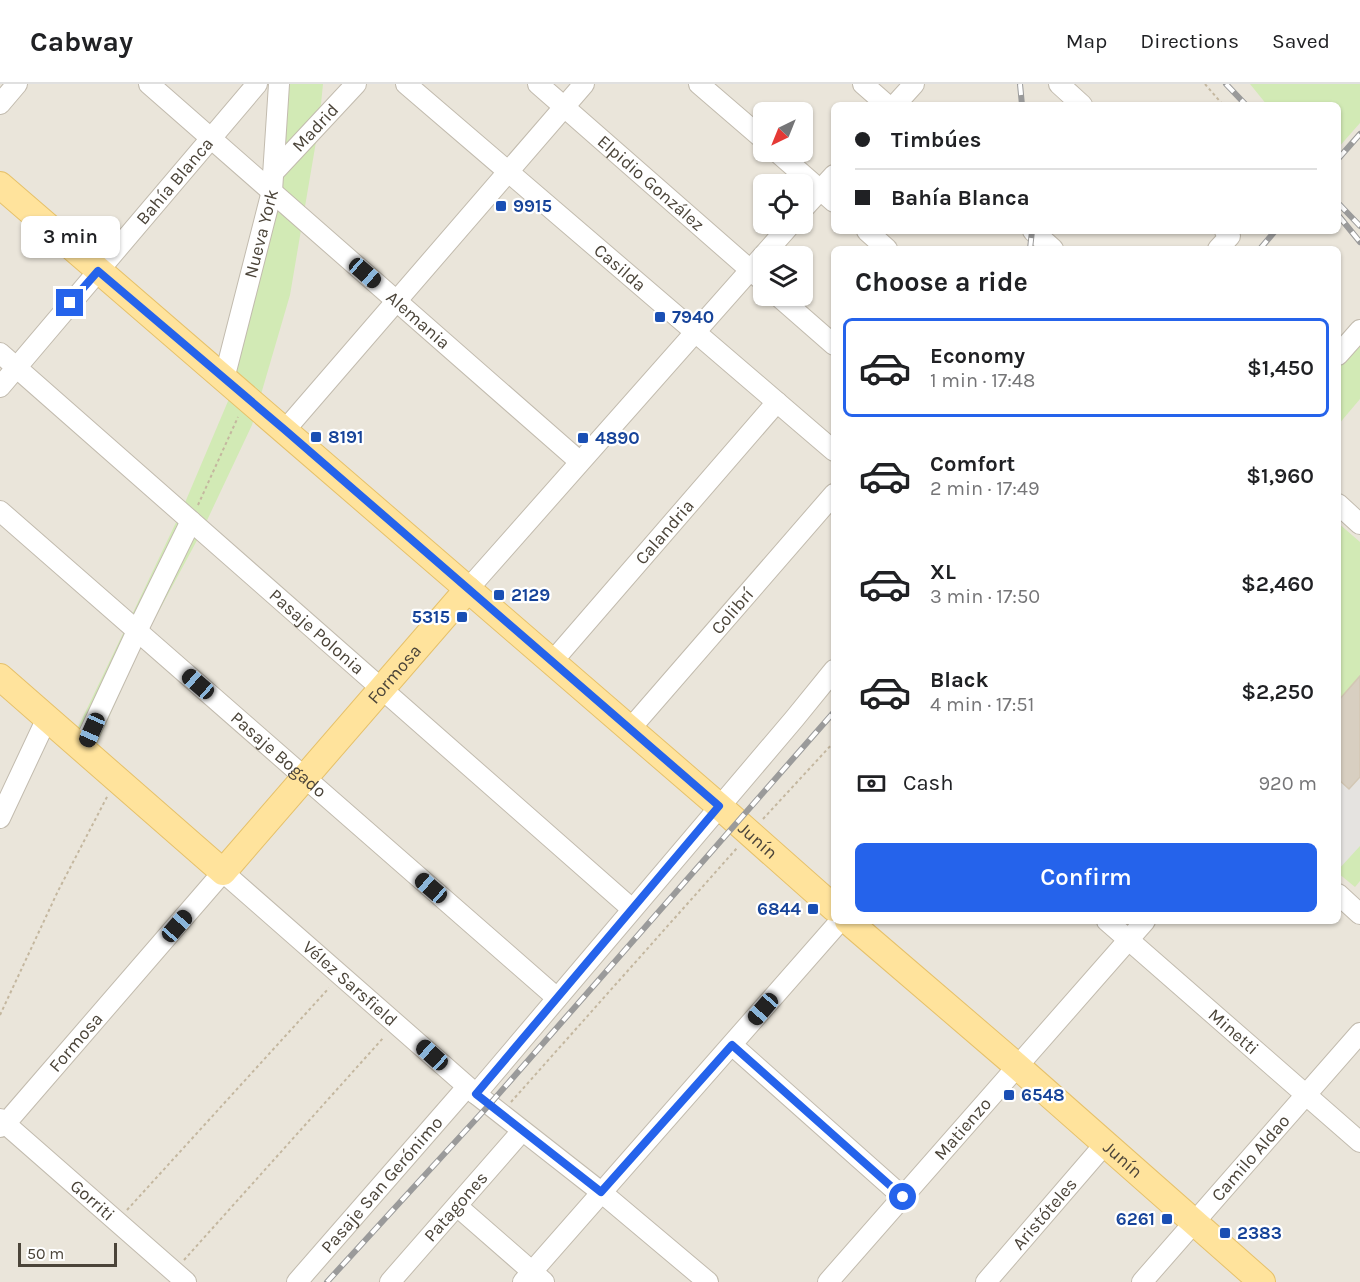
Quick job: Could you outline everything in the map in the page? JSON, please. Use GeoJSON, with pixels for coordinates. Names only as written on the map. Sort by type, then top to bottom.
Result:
{"type":"FeatureCollection","features":[{"type":"Feature","properties":{"kind":"main road","name":"Junín"},"geometry":{"type":"LineString","coordinates":[[0,185],[831,905]]}},
{"type":"Feature","properties":{"kind":"main road","name":"Formosa"},"geometry":{"type":"LineString","coordinates":[[223,872],[468,589]]}},
{"type":"Feature","properties":{"kind":"main road","name":"Vélez Sarsfield"},"geometry":{"type":"LineString","coordinates":[[0,677],[223,872]]}},
{"type":"Feature","properties":{"kind":"main road","name":"Junín"},"geometry":{"type":"LineString","coordinates":[[851,924],[1262,1282]]}},
{"type":"Feature","properties":{"kind":"street"},"geometry":{"type":"LineString","coordinates":[[0,104],[17,84]]}},
{"type":"Feature","properties":{"kind":"street","name":"Alemania"},"geometry":{"type":"LineString","coordinates":[[149,84],[211,138],[273,182],[397,301],[579,461]]}},
{"type":"Feature","properties":{"kind":"street","name":"Bahía Blanca"},"geometry":{"type":"LineString","coordinates":[[0,387],[256,84]]}},
{"type":"Feature","properties":{"kind":"street","name":"Nueva York"},"geometry":{"type":"LineString","coordinates":[[224,379],[273,182],[279,84]]}},
{"type":"Feature","properties":{"kind":"street","name":"Madrid"},"geometry":{"type":"LineString","coordinates":[[273,182],[356,84]]}},
{"type":"Feature","properties":{"kind":"street","name":"Casilda"},"geometry":{"type":"LineString","coordinates":[[406,84],[697,331],[831,448]]}},
{"type":"Feature","properties":{"kind":"street","name":"Elpidio González"},"geometry":{"type":"LineString","coordinates":[[538,84],[753,273]]}},
{"type":"Feature","properties":{"kind":"street"},"geometry":{"type":"LineString","coordinates":[[285,430],[584,84]]}},
{"type":"Feature","properties":{"kind":"street"},"geometry":{"type":"LineString","coordinates":[[699,84],[753,131]]}},
{"type":"Feature","properties":{"kind":"street"},"geometry":{"type":"LineString","coordinates":[[863,84],[884,102]]}},
{"type":"Feature","properties":{"kind":"street"},"geometry":{"type":"LineString","coordinates":[[898,102],[914,84]]}},
{"type":"Feature","properties":{"kind":"street"},"geometry":{"type":"LineString","coordinates":[[1059,84],[1079,102]]}},
{"type":"Feature","properties":{"kind":"street"},"geometry":{"type":"LineString","coordinates":[[788,162],[827,196],[813,204]]}},
{"type":"Feature","properties":{"kind":"street"},"geometry":{"type":"LineString","coordinates":[[870,234],[884,246]]}},
{"type":"Feature","properties":{"kind":"street"},"geometry":{"type":"LineString","coordinates":[[1036,234],[1050,246]]}},
{"type":"Feature","properties":{"kind":"street","name":"Formosa"},"geometry":{"type":"LineString","coordinates":[[468,589],[579,461],[697,331],[753,279]]}},
{"type":"Feature","properties":{"kind":"street"},"geometry":{"type":"LineString","coordinates":[[789,306],[831,342]]}},
{"type":"Feature","properties":{"kind":"street"},"geometry":{"type":"LineString","coordinates":[[1341,352],[1360,330]]}},
{"type":"Feature","properties":{"kind":"street","name":"Pasaje Polonia"},"geometry":{"type":"LineString","coordinates":[[0,353],[632,909]]}},
{"type":"Feature","properties":{"kind":"street","name":"Calandria"},"geometry":{"type":"LineString","coordinates":[[552,662],[777,402]]}},
{"type":"Feature","properties":{"kind":"street","name":"Colibrí"},"geometry":{"type":"LineString","coordinates":[[630,729],[831,497]]}},
{"type":"Feature","properties":{"kind":"street"},"geometry":{"type":"LineString","coordinates":[[1341,507],[1360,524]]}},
{"type":"Feature","properties":{"kind":"street","name":"Pasaje Bogado"},"geometry":{"type":"LineString","coordinates":[[0,511],[557,998]]}},
{"type":"Feature","properties":{"kind":"street"},"geometry":{"type":"LineString","coordinates":[[82,749],[191,521]]}},
{"type":"Feature","properties":{"kind":"street","name":"Pasaje San Gerónimo"},"geometry":{"type":"LineString","coordinates":[[297,1282],[557,998],[831,674]]}},
{"type":"Feature","properties":{"kind":"street"},"geometry":{"type":"LineString","coordinates":[[0,818],[46,718]]}},
{"type":"Feature","properties":{"kind":"street","name":"Formosa"},"geometry":{"type":"LineString","coordinates":[[2,1123],[223,872]]}},
{"type":"Feature","properties":{"kind":"street","name":"Vélez Sarsfield"},"geometry":{"type":"LineString","coordinates":[[223,872],[500,1114],[601,1192],[708,1282]]}},
{"type":"Feature","properties":{"kind":"street"},"geometry":{"type":"LineString","coordinates":[[1341,897],[1360,914]]}},
{"type":"Feature","properties":{"kind":"street"},"geometry":{"type":"LineString","coordinates":[[457,1206],[533,1279],[601,1192],[837,924]]}},
{"type":"Feature","properties":{"kind":"street","name":"Minetti"},"geometry":{"type":"LineString","coordinates":[[1110,924],[1360,1142]]}},
{"type":"Feature","properties":{"kind":"street","name":"Matienzo"},"geometry":{"type":"LineString","coordinates":[[828,1282],[1142,924]]}},
{"type":"Feature","properties":{"kind":"street","name":"Camilo Aldao"},"geometry":{"type":"LineString","coordinates":[[1142,1282],[1360,1033]]}},
{"type":"Feature","properties":{"kind":"street"},"geometry":{"type":"LineString","coordinates":[[732,1045],[903,1197]]}},
{"type":"Feature","properties":{"kind":"street","name":"Gorriti"},"geometry":{"type":"LineString","coordinates":[[2,1123],[180,1277]]}},
{"type":"Feature","properties":{"kind":"street","name":"Patagones"},"geometry":{"type":"LineString","coordinates":[[390,1282],[522,1131]]}},
{"type":"Feature","properties":{"kind":"street","name":"Aristóteles"},"geometry":{"type":"LineString","coordinates":[[986,1282],[1104,1145]]}},
{"type":"Feature","properties":{"kind":"path"},"geometry":{"type":"LineString","coordinates":[[1205,84],[1220,102]]}},
{"type":"Feature","properties":{"kind":"path"},"geometry":{"type":"LineString","coordinates":[[191,521],[246,398]]}},
{"type":"Feature","properties":{"kind":"path"},"geometry":{"type":"LineString","coordinates":[[500,1114],[831,745]]}},
{"type":"Feature","properties":{"kind":"path"},"geometry":{"type":"LineString","coordinates":[[0,1015],[58,891],[117,780]]}},
{"type":"Feature","properties":{"kind":"path"},"geometry":{"type":"LineString","coordinates":[[117,1221],[340,975]]}},
{"type":"Feature","properties":{"kind":"path"},"geometry":{"type":"LineString","coordinates":[[180,1277],[396,1023]]}},
{"type":"Feature","properties":{"kind":"shaded area"},"geometry":{"type":"Polygon","coordinates":[[[0,84],[1360,84],[1360,1282],[0,1282],[0,84]]]}},
{"type":"Feature","properties":{"kind":"shaded area"},"geometry":{"type":"Polygon","coordinates":[[[1360,777],[1360,846],[1341,867],[1341,782],[1349,789],[1360,777]]]}},
{"type":"Feature","properties":{"kind":"green space"},"geometry":{"type":"Polygon","coordinates":[[[279,84],[323,84],[319,124],[290,295],[252,425],[202,531],[145,637],[91,757],[72,740],[181,512],[234,387],[224,379],[272,191],[279,84]]]}},
{"type":"Feature","properties":{"kind":"green space"},"geometry":{"type":"Polygon","coordinates":[[[1250,84],[1360,84],[1360,123],[1341,145],[1341,102],[1265,102],[1250,84]]]}},
{"type":"Feature","properties":{"kind":"green space"},"geometry":{"type":"Polygon","coordinates":[[[1360,339],[1360,399],[1341,421],[1341,361],[1360,339]]]}},
{"type":"Feature","properties":{"kind":"green space"},"geometry":{"type":"Polygon","coordinates":[[[1341,526],[1360,542],[1360,881],[1355,887],[1341,875],[1341,526]]]}},
{"type":"Feature","properties":{"kind":"building"},"geometry":{"type":"Polygon","coordinates":[[[1360,676],[1360,777],[1349,789],[1341,782],[1341,698],[1360,676]]]}},
{"type":"Feature","properties":{"kind":"railway"},"geometry":{"type":"LineString","coordinates":[[1020,84],[1022,102]]}},
{"type":"Feature","properties":{"kind":"railway"},"geometry":{"type":"LineString","coordinates":[[1226,84],[1243,102]]}},
{"type":"Feature","properties":{"kind":"railway"},"geometry":{"type":"LineString","coordinates":[[1341,156],[1360,134]]}},
{"type":"Feature","properties":{"kind":"railway"},"geometry":{"type":"LineString","coordinates":[[1341,206],[1360,226]]}},
{"type":"Feature","properties":{"kind":"railway"},"geometry":{"type":"LineString","coordinates":[[1341,219],[1360,242]]}},
{"type":"Feature","properties":{"kind":"railway"},"geometry":{"type":"LineString","coordinates":[[1030,246],[1032,234]]}},
{"type":"Feature","properties":{"kind":"railway"},"geometry":{"type":"LineString","coordinates":[[1262,246],[1272,234]]}},
{"type":"Feature","properties":{"kind":"railway"},"geometry":{"type":"LineString","coordinates":[[327,1282],[489,1105],[831,715]]}},
{"type":"Feature","properties":{"kind":"place","name":"9915"},"geometry":{"type":"Point","coordinates":[501,206]}},
{"type":"Feature","properties":{"kind":"place","name":"7940"},"geometry":{"type":"Point","coordinates":[660,317]}},
{"type":"Feature","properties":{"kind":"place","name":"8191"},"geometry":{"type":"Point","coordinates":[316,437]}},
{"type":"Feature","properties":{"kind":"place","name":"4890"},"geometry":{"type":"Point","coordinates":[583,438]}},
{"type":"Feature","properties":{"kind":"place","name":"2129"},"geometry":{"type":"Point","coordinates":[499,595]}},
{"type":"Feature","properties":{"kind":"place","name":"5315"},"geometry":{"type":"Point","coordinates":[462,617]}},
{"type":"Feature","properties":{"kind":"place","name":"6844"},"geometry":{"type":"Point","coordinates":[813,909]}},
{"type":"Feature","properties":{"kind":"place","name":"6548"},"geometry":{"type":"Point","coordinates":[1009,1095]}},
{"type":"Feature","properties":{"kind":"place","name":"6261"},"geometry":{"type":"Point","coordinates":[1167,1219]}},
{"type":"Feature","properties":{"kind":"place","name":"2383"},"geometry":{"type":"Point","coordinates":[1225,1233]}},
{"type":"Feature","properties":{"kind":"route"},"geometry":{"type":"LineString","coordinates":[[70,303],[98,271],[719,806],[476,1094],[601,1192],[732,1045],[903,1197]]}}]}
